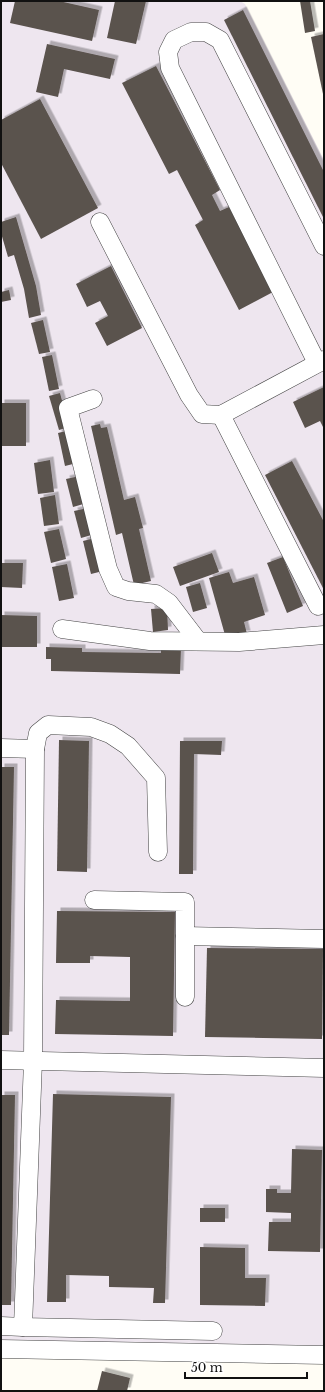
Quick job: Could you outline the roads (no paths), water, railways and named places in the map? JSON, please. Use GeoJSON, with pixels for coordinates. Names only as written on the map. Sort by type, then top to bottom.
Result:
{"type":"FeatureCollection","features":[{"type":"Feature","properties":{"kind":"street"},"geometry":{"type":"LineString","coordinates":[[100,222],[189,395],[202,414],[221,415],[260,396],[320,361],[170,68],[168,52],[174,40],[191,32],[206,32],[220,40],[324,246]]}},
{"type":"Feature","properties":{"kind":"street"},"geometry":{"type":"LineString","coordinates":[[93,399],[68,408],[108,568],[116,587],[128,591],[156,594],[169,603],[198,641]]}},
{"type":"Feature","properties":{"kind":"street"},"geometry":{"type":"LineString","coordinates":[[221,415],[318,606]]}},
{"type":"Feature","properties":{"kind":"street"},"geometry":{"type":"LineString","coordinates":[[62,629],[150,641],[239,642],[324,634]]}},
{"type":"Feature","properties":{"kind":"street"},"geometry":{"type":"LineString","coordinates":[[23,1326],[33,1060],[35,749],[38,733],[48,725],[91,727],[110,734],[128,746],[156,778],[158,852]]}},
{"type":"Feature","properties":{"kind":"street"},"geometry":{"type":"LineString","coordinates":[[1,748],[35,749]]}},
{"type":"Feature","properties":{"kind":"street"},"geometry":{"type":"LineString","coordinates":[[94,900],[185,902],[184,997]]}},
{"type":"Feature","properties":{"kind":"street"},"geometry":{"type":"LineString","coordinates":[[185,936],[324,939]]}},
{"type":"Feature","properties":{"kind":"street"},"geometry":{"type":"LineString","coordinates":[[1,1060],[324,1068]]}},
{"type":"Feature","properties":{"kind":"street"},"geometry":{"type":"LineString","coordinates":[[1,1326],[213,1331]]}},
{"type":"Feature","properties":{"kind":"street"},"geometry":{"type":"LineString","coordinates":[[1,1349],[324,1355]]}}]}
